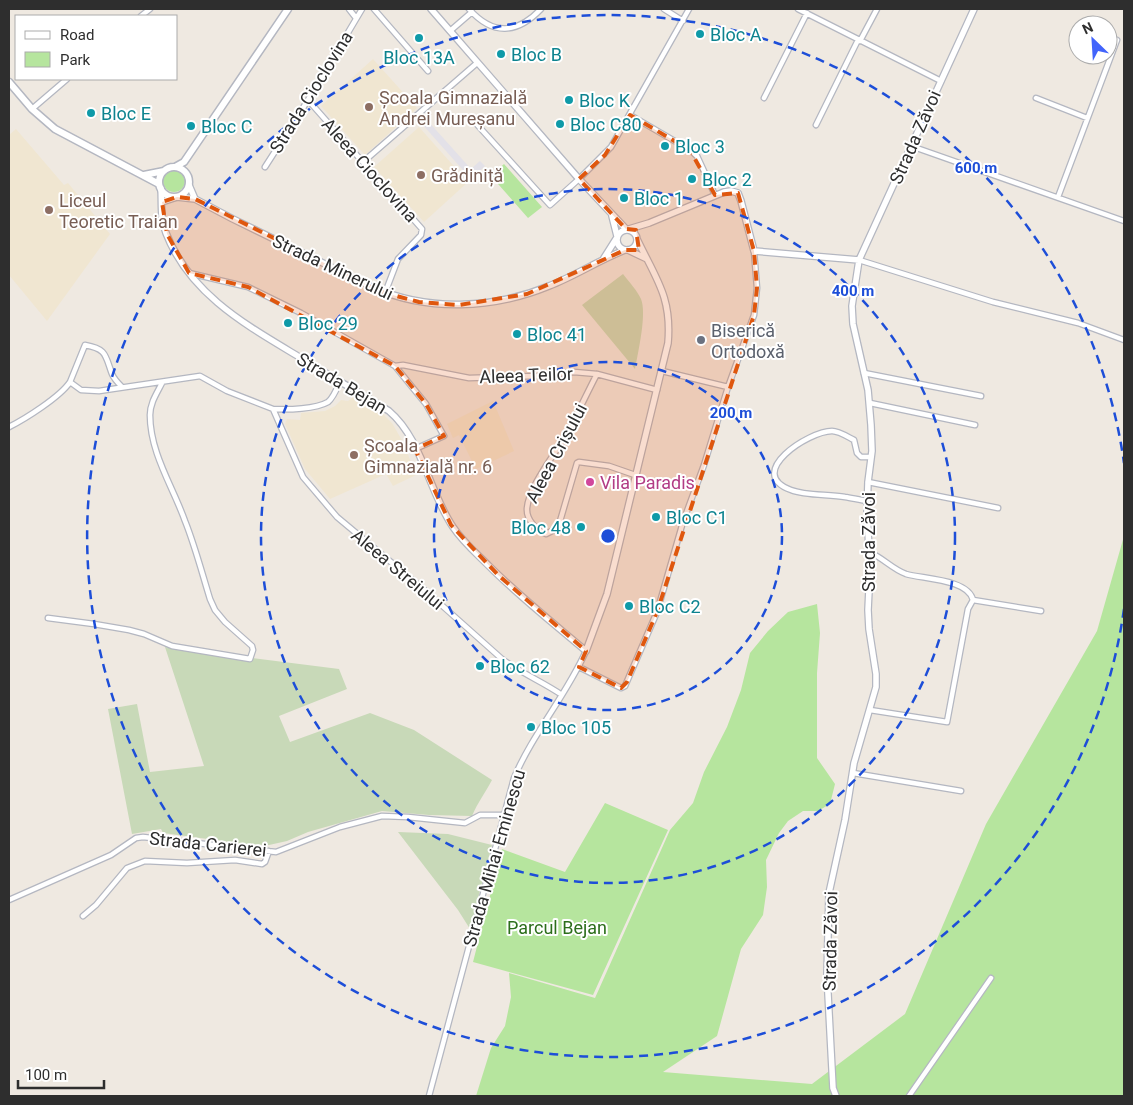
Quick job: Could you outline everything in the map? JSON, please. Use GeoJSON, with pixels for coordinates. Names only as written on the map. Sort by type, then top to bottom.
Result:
{"type":"FeatureCollection","features":[{"type":"Feature","properties":{"kind":"main road"},"geometry":{"type":"LineString","coordinates":[[144,175],[164,171],[184,162],[288,9]]}},
{"type":"Feature","properties":{"kind":"main road"},"geometry":{"type":"LineString","coordinates":[[9,82],[32,109],[48,124],[66,136],[144,175],[160,186],[166,195],[177,197],[184,194],[189,185],[184,162]]}},
{"type":"Feature","properties":{"kind":"main road"},"geometry":{"type":"LineString","coordinates":[[175,167],[187,174]]}},
{"type":"Feature","properties":{"kind":"main road"},"geometry":{"type":"LineString","coordinates":[[160,186],[161,176],[164,171]]}},
{"type":"Feature","properties":{"kind":"street","name":"Strada Cioclovina"},"geometry":{"type":"LineString","coordinates":[[349,9],[356,18]]}},
{"type":"Feature","properties":{"kind":"street","name":"Strada Cioclovina"},"geometry":{"type":"LineString","coordinates":[[265,166],[308,100],[362,9]]}},
{"type":"Feature","properties":{"kind":"street"},"geometry":{"type":"LineString","coordinates":[[374,9],[428,71]]}},
{"type":"Feature","properties":{"kind":"street"},"geometry":{"type":"LineString","coordinates":[[431,9],[612,216],[634,232],[637,238]]}},
{"type":"Feature","properties":{"kind":"street"},"geometry":{"type":"LineString","coordinates":[[450,31],[471,10],[481,21],[490,26],[504,29],[513,28],[524,23],[541,9]]}},
{"type":"Feature","properties":{"kind":"street"},"geometry":{"type":"LineString","coordinates":[[664,9],[682,20]]}},
{"type":"Feature","properties":{"kind":"street"},"geometry":{"type":"LineString","coordinates":[[472,119],[550,205],[605,155],[630,115],[689,9]]}},
{"type":"Feature","properties":{"kind":"street"},"geometry":{"type":"LineString","coordinates":[[798,9],[941,81]]}},
{"type":"Feature","properties":{"kind":"street"},"geometry":{"type":"LineString","coordinates":[[816,125],[859,40],[878,9]]}},
{"type":"Feature","properties":{"kind":"street","name":"Strada Zăvoi"},"geometry":{"type":"LineString","coordinates":[[836,1096],[833,1088],[827,975],[827,910],[858,748],[876,687],[876,674],[869,629],[868,482],[871,457],[870,403],[853,324],[852,306],[859,260],[974,9]]}},
{"type":"Feature","properties":{"kind":"street"},"geometry":{"type":"LineString","coordinates":[[764,98],[807,13]]}},
{"type":"Feature","properties":{"kind":"street"},"geometry":{"type":"LineString","coordinates":[[363,162],[477,63]]}},
{"type":"Feature","properties":{"kind":"street"},"geometry":{"type":"LineString","coordinates":[[1058,197],[1107,65]]}},
{"type":"Feature","properties":{"kind":"street"},"geometry":{"type":"LineString","coordinates":[[32,109],[66,80]]}},
{"type":"Feature","properties":{"kind":"street"},"geometry":{"type":"LineString","coordinates":[[1036,98],[1087,118]]}},
{"type":"Feature","properties":{"kind":"street","name":"Aleea Cioclovina"},"geometry":{"type":"LineString","coordinates":[[308,100],[422,229],[421,235],[398,259],[385,293]]}},
{"type":"Feature","properties":{"kind":"street"},"geometry":{"type":"LineString","coordinates":[[630,115],[697,156],[715,195]]}},
{"type":"Feature","properties":{"kind":"street"},"geometry":{"type":"LineString","coordinates":[[912,146],[1124,221]]}},
{"type":"Feature","properties":{"kind":"street"},"geometry":{"type":"LineString","coordinates":[[162,202],[177,197],[195,199],[189,185]]}},
{"type":"Feature","properties":{"kind":"street","name":"Strada Bejan"},"geometry":{"type":"LineString","coordinates":[[160,186],[161,216],[166,234],[189,272],[211,298],[240,322],[340,381],[398,418],[404,426],[445,513],[458,535],[498,575],[586,651]]}},
{"type":"Feature","properties":{"kind":"street"},"geometry":{"type":"LineString","coordinates":[[579,667],[621,688],[627,682],[657,612],[683,522],[754,315],[757,288],[754,251],[738,193],[731,191],[715,195],[650,223],[621,231],[604,258]]}},
{"type":"Feature","properties":{"kind":"street","name":"Strada Minerului"},"geometry":{"type":"LineString","coordinates":[[195,199],[385,293],[419,302],[459,305],[485,303],[527,294],[550,286],[604,258],[634,248],[637,238],[650,223]]}},
{"type":"Feature","properties":{"kind":"street"},"geometry":{"type":"LineString","coordinates":[[612,216],[619,247],[647,259]]}},
{"type":"Feature","properties":{"kind":"street","name":"Strada Mihai Eminescu"},"geometry":{"type":"LineString","coordinates":[[429,1096],[514,778],[522,757],[579,667],[607,594],[662,372],[669,333],[666,301],[637,238]]}},
{"type":"Feature","properties":{"kind":"street"},"geometry":{"type":"LineString","coordinates":[[754,251],[859,260],[993,302],[1078,323],[1124,340]]}},
{"type":"Feature","properties":{"kind":"street","name":"Aleea Teilor"},"geometry":{"type":"LineString","coordinates":[[189,272],[248,287],[301,313],[395,366],[426,404],[444,436],[415,449]]}},
{"type":"Feature","properties":{"kind":"street"},"geometry":{"type":"LineString","coordinates":[[9,426],[24,420],[66,389],[85,345],[96,347],[102,351],[108,358],[113,375],[122,387]]}},
{"type":"Feature","properties":{"kind":"street","name":"Aleea Teilor"},"geometry":{"type":"LineString","coordinates":[[395,366],[403,365],[468,378],[538,376],[574,372],[597,374],[657,390]]}},
{"type":"Feature","properties":{"kind":"street"},"geometry":{"type":"LineString","coordinates":[[662,372],[728,387]]}},
{"type":"Feature","properties":{"kind":"street"},"geometry":{"type":"LineString","coordinates":[[864,372],[981,396]]}},
{"type":"Feature","properties":{"kind":"street","name":"Aleea Crișului"},"geometry":{"type":"LineString","coordinates":[[597,374],[567,433],[533,489],[527,504],[527,516],[536,527],[546,534],[558,528],[577,463],[579,462],[608,466],[635,475]]}},
{"type":"Feature","properties":{"kind":"street"},"geometry":{"type":"LineString","coordinates":[[70,382],[81,390],[88,392],[200,376],[227,391],[273,409],[289,410],[323,404],[333,397],[340,381]]}},
{"type":"Feature","properties":{"kind":"street"},"geometry":{"type":"LineString","coordinates":[[48,618],[112,627],[144,634],[172,646],[250,659],[253,650],[252,646],[224,622],[215,610],[186,522],[158,458],[150,414],[154,399],[162,382]]}},
{"type":"Feature","properties":{"kind":"street"},"geometry":{"type":"LineString","coordinates":[[870,403],[976,425]]}},
{"type":"Feature","properties":{"kind":"street","name":"Aleea Streiului"},"geometry":{"type":"LineString","coordinates":[[273,409],[303,477],[337,517],[420,586],[502,660],[562,694]]}},
{"type":"Feature","properties":{"kind":"street"},"geometry":{"type":"LineString","coordinates":[[868,501],[792,491],[778,481],[774,471],[777,461],[792,449],[813,437],[831,431],[854,440],[857,453],[861,457],[871,457]]}},
{"type":"Feature","properties":{"kind":"street"},"geometry":{"type":"LineString","coordinates":[[868,482],[998,508]]}},
{"type":"Feature","properties":{"kind":"street"},"geometry":{"type":"LineString","coordinates":[[869,552],[894,569],[907,574],[954,583],[970,594],[972,600],[968,609],[947,722],[870,710]]}},
{"type":"Feature","properties":{"kind":"street"},"geometry":{"type":"LineString","coordinates":[[972,600],[1041,611]]}},
{"type":"Feature","properties":{"kind":"street"},"geometry":{"type":"LineString","coordinates":[[853,773],[961,791]]}},
{"type":"Feature","properties":{"kind":"street","name":"Strada Carierei"},"geometry":{"type":"LineString","coordinates":[[9,900],[111,855],[136,838],[143,836],[276,852],[331,830],[382,816],[465,823],[480,815],[504,815]]}},
{"type":"Feature","properties":{"kind":"street"},"geometry":{"type":"LineString","coordinates":[[83,916],[127,868],[145,861],[187,863],[235,860],[262,864],[265,862],[269,851]]}},
{"type":"Feature","properties":{"kind":"street"},"geometry":{"type":"LineString","coordinates":[[909,1096],[991,978]]}},
{"type":"Feature","properties":{"kind":"highlighted area"},"geometry":{"type":"Polygon","coordinates":[[[630,115],[690,150],[715,195],[738,193],[754,251],[757,288],[754,315],[657,612],[627,682],[621,688],[579,667],[586,651],[498,575],[451,525],[415,449],[444,436],[426,404],[395,366],[248,287],[189,273],[167,234],[162,202],[177,197],[195,199],[385,293],[419,302],[459,305],[527,294],[625,250],[639,250],[636,230],[626,229],[579,179],[605,155],[630,115]]]}},
{"type":"Feature","properties":{"kind":"shaded area","name":"Școala Gimnazială Andrei Mureșanu"},"geometry":{"type":"Polygon","coordinates":[[[373,59],[417,108],[365,155],[321,106],[373,59]]]}},
{"type":"Feature","properties":{"kind":"shaded area"},"geometry":{"type":"Polygon","coordinates":[[[427,120],[471,169],[480,161],[485,166],[471,179],[422,124],[427,120]]]}},
{"type":"Feature","properties":{"kind":"shaded area","name":"Grădiniță"},"geometry":{"type":"Polygon","coordinates":[[[419,127],[468,182],[424,222],[374,167],[419,127]]]}},
{"type":"Feature","properties":{"kind":"shaded area","name":"Liceul Teoretic Traian"},"geometry":{"type":"Polygon","coordinates":[[[16,129],[64,185],[68,183],[110,234],[47,321],[9,275],[9,135],[16,129]]]}},
{"type":"Feature","properties":{"kind":"shaded area","name":"Școala Gimnazială nr. 6"},"geometry":{"type":"Polygon","coordinates":[[[353,397],[380,411],[392,423],[403,442],[416,475],[393,486],[386,474],[330,499],[305,469],[285,424],[287,419],[300,420],[301,413],[325,411],[335,406],[341,400],[348,401],[353,397]]]}},
{"type":"Feature","properties":{"kind":"shaded area"},"geometry":{"type":"Polygon","coordinates":[[[493,401],[514,451],[476,469],[459,435],[453,438],[447,424],[493,401]]]}},
{"type":"Feature","properties":{"kind":"green space"},"geometry":{"type":"Polygon","coordinates":[[[504,164],[542,207],[528,218],[491,176],[504,164]]]}},
{"type":"Feature","properties":{"kind":"green space"},"geometry":{"type":"Polygon","coordinates":[[[174,170],[182,173],[185,181],[182,189],[174,192],[166,189],[163,181],[166,173],[174,170]]]}},
{"type":"Feature","properties":{"kind":"green space"},"geometry":{"type":"Polygon","coordinates":[[[623,274],[637,292],[643,306],[635,369],[582,305],[623,274]]]}},
{"type":"Feature","properties":{"kind":"green space"},"geometry":{"type":"Polygon","coordinates":[[[1124,536],[1124,1096],[476,1096],[491,1048],[505,1026],[511,997],[509,973],[595,998],[670,830],[693,803],[704,772],[727,727],[741,690],[750,653],[768,631],[788,612],[817,604],[820,633],[817,673],[817,758],[835,784],[830,804],[818,811],[803,811],[788,821],[779,833],[766,860],[767,887],[763,915],[741,949],[717,1036],[663,1072],[812,1084],[905,1014],[986,824],[1097,631],[1124,536]]]}},
{"type":"Feature","properties":{"kind":"green space"},"geometry":{"type":"Polygon","coordinates":[[[165,647],[339,669],[347,689],[279,716],[290,742],[370,713],[414,730],[492,780],[472,816],[382,811],[269,845],[245,844],[163,833],[161,829],[132,834],[108,709],[137,704],[150,772],[204,766],[165,647]]]}},
{"type":"Feature","properties":{"kind":"green space","name":"Parcul Bejan"},"geometry":{"type":"Polygon","coordinates":[[[605,803],[668,830],[593,995],[473,962],[502,849],[565,872],[605,803]]]}},
{"type":"Feature","properties":{"kind":"green space"},"geometry":{"type":"Polygon","coordinates":[[[398,832],[448,834],[492,845],[470,929],[458,910],[398,832]]]}},
{"type":"Feature","properties":{"kind":"place","name":"Bloc A"},"geometry":{"type":"Point","coordinates":[700,34]}},
{"type":"Feature","properties":{"kind":"place","name":"Bloc 13A"},"geometry":{"type":"Point","coordinates":[419,38]}},
{"type":"Feature","properties":{"kind":"place","name":"Bloc B"},"geometry":{"type":"Point","coordinates":[501,54]}},
{"type":"Feature","properties":{"kind":"place","name":"Bloc K"},"geometry":{"type":"Point","coordinates":[569,100]}},
{"type":"Feature","properties":{"kind":"place","name":"Școala Gimnazială Andrei Mureșanu"},"geometry":{"type":"Point","coordinates":[369,107]}},
{"type":"Feature","properties":{"kind":"place","name":"Bloc E"},"geometry":{"type":"Point","coordinates":[91,113]}},
{"type":"Feature","properties":{"kind":"place","name":"Bloc C80"},"geometry":{"type":"Point","coordinates":[560,124]}},
{"type":"Feature","properties":{"kind":"place","name":"Bloc C"},"geometry":{"type":"Point","coordinates":[191,126]}},
{"type":"Feature","properties":{"kind":"place","name":"Bloc 3"},"geometry":{"type":"Point","coordinates":[665,146]}},
{"type":"Feature","properties":{"kind":"place","name":"Grădiniță"},"geometry":{"type":"Point","coordinates":[421,175]}},
{"type":"Feature","properties":{"kind":"place","name":"Bloc 2"},"geometry":{"type":"Point","coordinates":[692,179]}},
{"type":"Feature","properties":{"kind":"place","name":"Bloc 1"},"geometry":{"type":"Point","coordinates":[624,198]}},
{"type":"Feature","properties":{"kind":"place","name":"Liceul Teoretic Traian"},"geometry":{"type":"Point","coordinates":[49,210]}},
{"type":"Feature","properties":{"kind":"place","name":"Bloc 29"},"geometry":{"type":"Point","coordinates":[288,323]}},
{"type":"Feature","properties":{"kind":"place","name":"Bloc 41"},"geometry":{"type":"Point","coordinates":[517,334]}},
{"type":"Feature","properties":{"kind":"place","name":"Biserică Ortodoxă"},"geometry":{"type":"Point","coordinates":[701,340]}},
{"type":"Feature","properties":{"kind":"place","name":"Școala Gimnazială nr. 6"},"geometry":{"type":"Point","coordinates":[354,455]}},
{"type":"Feature","properties":{"kind":"place","name":"Vila Paradis"},"geometry":{"type":"Point","coordinates":[590,482]}},
{"type":"Feature","properties":{"kind":"place","name":"Bloc C1"},"geometry":{"type":"Point","coordinates":[656,517]}},
{"type":"Feature","properties":{"kind":"place","name":"Bloc 48"},"geometry":{"type":"Point","coordinates":[581,527]}},
{"type":"Feature","properties":{"kind":"place","name":"Bloc C2"},"geometry":{"type":"Point","coordinates":[629,606]}},
{"type":"Feature","properties":{"kind":"place","name":"Bloc 62"},"geometry":{"type":"Point","coordinates":[480,666]}},
{"type":"Feature","properties":{"kind":"place","name":"Bloc 105"},"geometry":{"type":"Point","coordinates":[531,727]}}]}
